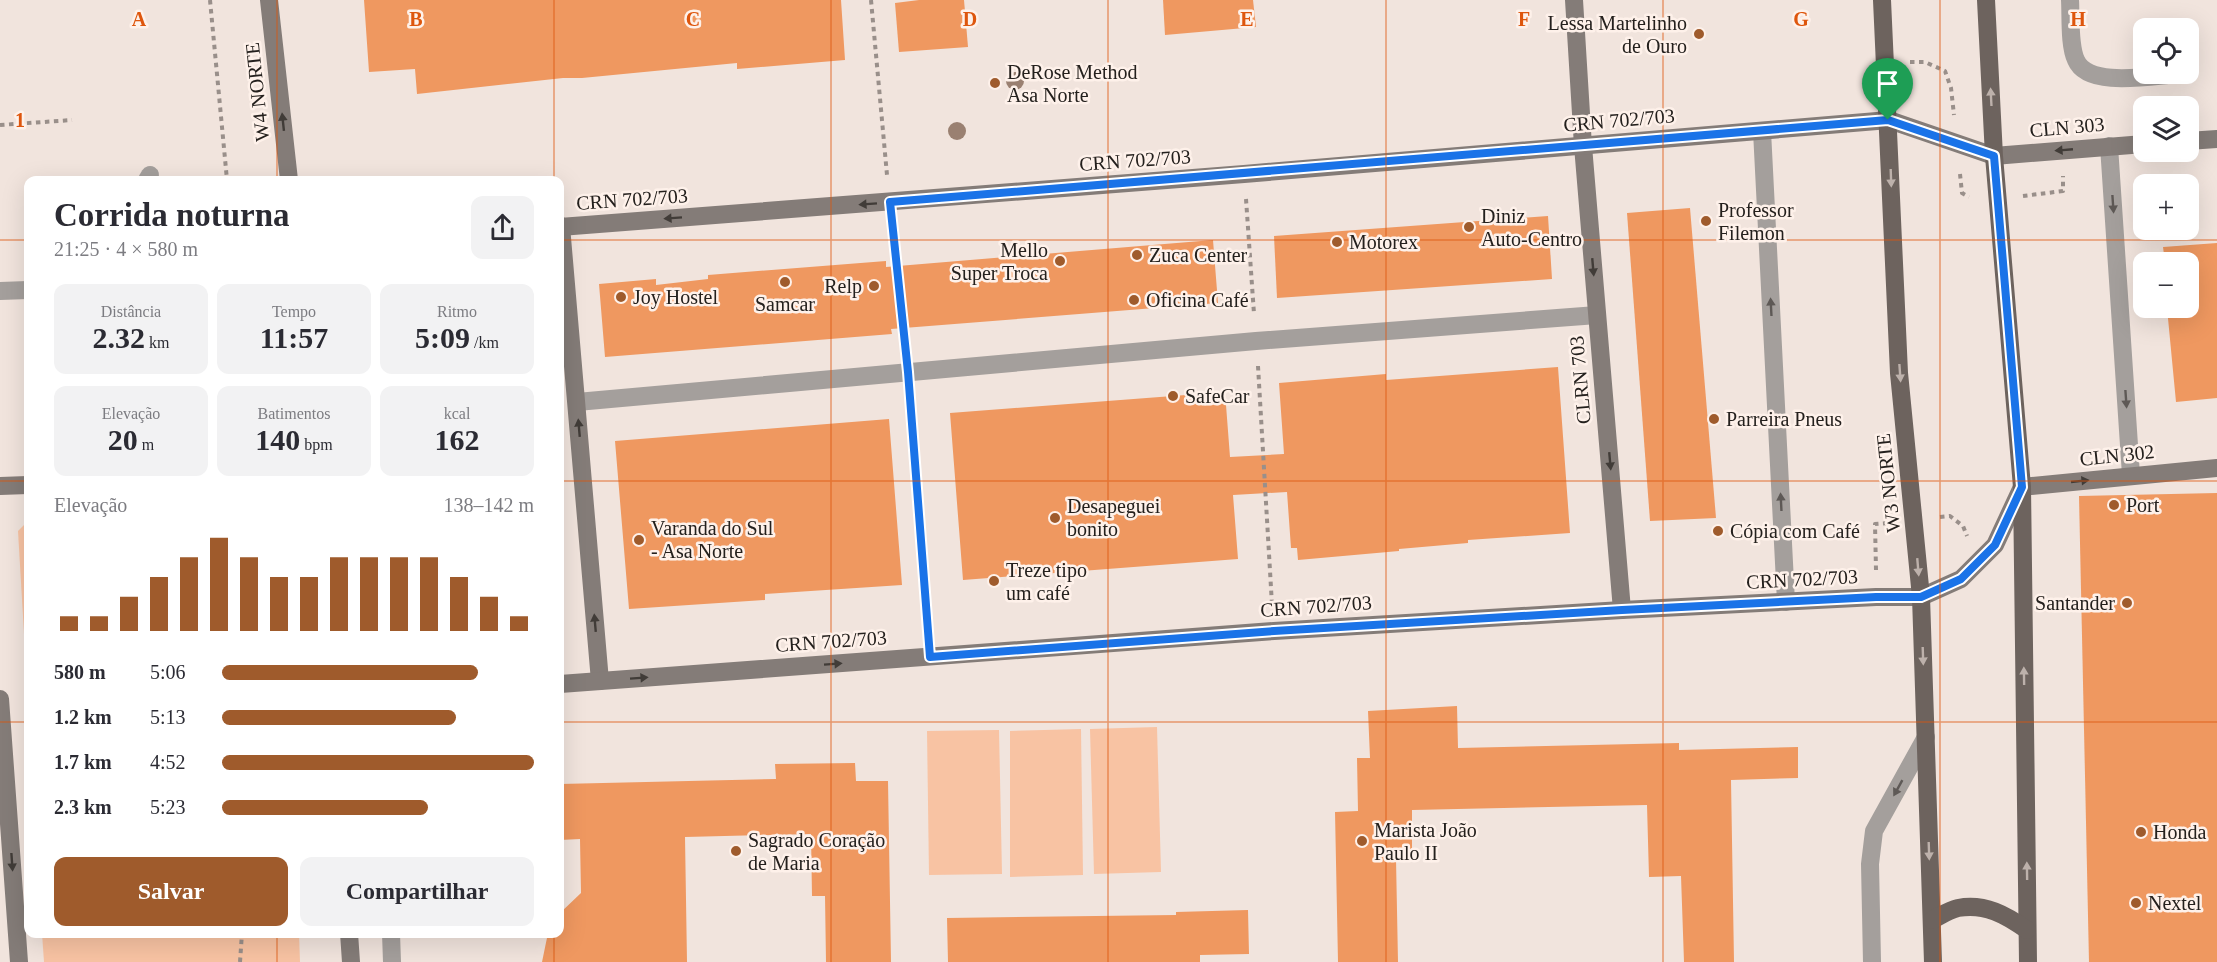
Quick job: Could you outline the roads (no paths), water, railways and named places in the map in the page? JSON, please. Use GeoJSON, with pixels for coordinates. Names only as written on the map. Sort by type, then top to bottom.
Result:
{"type":"FeatureCollection","features":[{"type":"Feature","properties":{"kind":"main road","name":"W3 NORTE"},"geometry":{"type":"LineString","coordinates":[[1881,0],[1899,373],[1921,597],[1933,962]]}},
{"type":"Feature","properties":{"kind":"main road"},"geometry":{"type":"LineString","coordinates":[[1986,0],[1994,156],[2022,487],[2028,962]]}},
{"type":"Feature","properties":{"kind":"main road"},"geometry":{"type":"LineString","coordinates":[[1932,920],[1957,908],[1978,908],[2001,912],[2027,930]]}},
{"type":"Feature","properties":{"kind":"street","name":"W4 NORTE"},"geometry":{"type":"LineString","coordinates":[[269,0],[289,176]]}},
{"type":"Feature","properties":{"kind":"street","name":"CLRN 703"},"geometry":{"type":"LineString","coordinates":[[1574,0],[1583,146],[1622,610]]}},
{"type":"Feature","properties":{"kind":"street"},"geometry":{"type":"LineString","coordinates":[[2070,0],[2076,60],[2085,72],[2106,79],[2133,77]]}},
{"type":"Feature","properties":{"kind":"street","name":"CRN 702/703"},"geometry":{"type":"LineString","coordinates":[[564,226],[1244,174],[1888,120],[1994,156]]}},
{"type":"Feature","properties":{"kind":"street"},"geometry":{"type":"LineString","coordinates":[[1762,131],[1786,602]]}},
{"type":"Feature","properties":{"kind":"street"},"geometry":{"type":"LineString","coordinates":[[2199,140],[2217,139]]}},
{"type":"Feature","properties":{"kind":"street","name":"CLN 303"},"geometry":{"type":"LineString","coordinates":[[1994,156],[2133,145]]}},
{"type":"Feature","properties":{"kind":"street"},"geometry":{"type":"LineString","coordinates":[[2109,146],[2131,476]]}},
{"type":"Feature","properties":{"kind":"street"},"geometry":{"type":"LineString","coordinates":[[564,267],[600,681]]}},
{"type":"Feature","properties":{"kind":"street"},"geometry":{"type":"LineString","coordinates":[[0,291],[24,290]]}},
{"type":"Feature","properties":{"kind":"street"},"geometry":{"type":"LineString","coordinates":[[577,402],[1256,341],[1598,315]]}},
{"type":"Feature","properties":{"kind":"street","name":"CLN 302"},"geometry":{"type":"LineString","coordinates":[[2022,487],[2217,468]]}},
{"type":"Feature","properties":{"kind":"street"},"geometry":{"type":"LineString","coordinates":[[0,486],[24,485]]}},
{"type":"Feature","properties":{"kind":"street","name":"CRN 702/703"},"geometry":{"type":"LineString","coordinates":[[564,684],[1274,631],[1622,610],[1921,597],[1961,579],[1995,545],[2022,487]]}},
{"type":"Feature","properties":{"kind":"street"},"geometry":{"type":"LineString","coordinates":[[0,699],[19,962]]}},
{"type":"Feature","properties":{"kind":"street"},"geometry":{"type":"LineString","coordinates":[[1872,962],[1870,864],[1874,831],[1926,737]]}},
{"type":"Feature","properties":{"kind":"street"},"geometry":{"type":"LineString","coordinates":[[349,938],[351,962]]}},
{"type":"Feature","properties":{"kind":"street"},"geometry":{"type":"LineString","coordinates":[[391,938],[392,962]]}},
{"type":"Feature","properties":{"kind":"place","name":"Lessa Martelinho de Ouro"},"geometry":{"type":"Point","coordinates":[1699,34]}},
{"type":"Feature","properties":{"kind":"place","name":"DeRose Method Asa Norte"},"geometry":{"type":"Point","coordinates":[995,83]}},
{"type":"Feature","properties":{"kind":"place","name":"Professor Filemon"},"geometry":{"type":"Point","coordinates":[1706,221]}},
{"type":"Feature","properties":{"kind":"place","name":"Diniz Auto-Centro"},"geometry":{"type":"Point","coordinates":[1469,227]}},
{"type":"Feature","properties":{"kind":"place","name":"Motorex"},"geometry":{"type":"Point","coordinates":[1337,242]}},
{"type":"Feature","properties":{"kind":"place","name":"Zuca Center"},"geometry":{"type":"Point","coordinates":[1137,255]}},
{"type":"Feature","properties":{"kind":"place","name":"Mello Super Troca"},"geometry":{"type":"Point","coordinates":[1060,261]}},
{"type":"Feature","properties":{"kind":"place","name":"Samcar"},"geometry":{"type":"Point","coordinates":[785,282]}},
{"type":"Feature","properties":{"kind":"place","name":"Relp"},"geometry":{"type":"Point","coordinates":[874,286]}},
{"type":"Feature","properties":{"kind":"place","name":"Joy Hostel"},"geometry":{"type":"Point","coordinates":[621,297]}},
{"type":"Feature","properties":{"kind":"place","name":"Oficina Café"},"geometry":{"type":"Point","coordinates":[1134,300]}},
{"type":"Feature","properties":{"kind":"place","name":"SafeCar"},"geometry":{"type":"Point","coordinates":[1173,396]}},
{"type":"Feature","properties":{"kind":"place","name":"Parreira Pneus"},"geometry":{"type":"Point","coordinates":[1714,419]}},
{"type":"Feature","properties":{"kind":"place","name":"Port"},"geometry":{"type":"Point","coordinates":[2114,505]}},
{"type":"Feature","properties":{"kind":"place","name":"Desapeguei bonito"},"geometry":{"type":"Point","coordinates":[1055,518]}},
{"type":"Feature","properties":{"kind":"place","name":"Cópia com Café"},"geometry":{"type":"Point","coordinates":[1718,531]}},
{"type":"Feature","properties":{"kind":"place","name":"Varanda do Sul - Asa Norte"},"geometry":{"type":"Point","coordinates":[639,540]}},
{"type":"Feature","properties":{"kind":"place","name":"Treze tipo um café"},"geometry":{"type":"Point","coordinates":[994,581]}},
{"type":"Feature","properties":{"kind":"place","name":"Santander"},"geometry":{"type":"Point","coordinates":[2127,603]}},
{"type":"Feature","properties":{"kind":"place","name":"Honda"},"geometry":{"type":"Point","coordinates":[2141,832]}},
{"type":"Feature","properties":{"kind":"place","name":"Marista João Paulo II"},"geometry":{"type":"Point","coordinates":[1362,841]}},
{"type":"Feature","properties":{"kind":"place","name":"Sagrado Coração de Maria"},"geometry":{"type":"Point","coordinates":[736,851]}},
{"type":"Feature","properties":{"kind":"place","name":"Nextel"},"geometry":{"type":"Point","coordinates":[2136,903]}}]}
